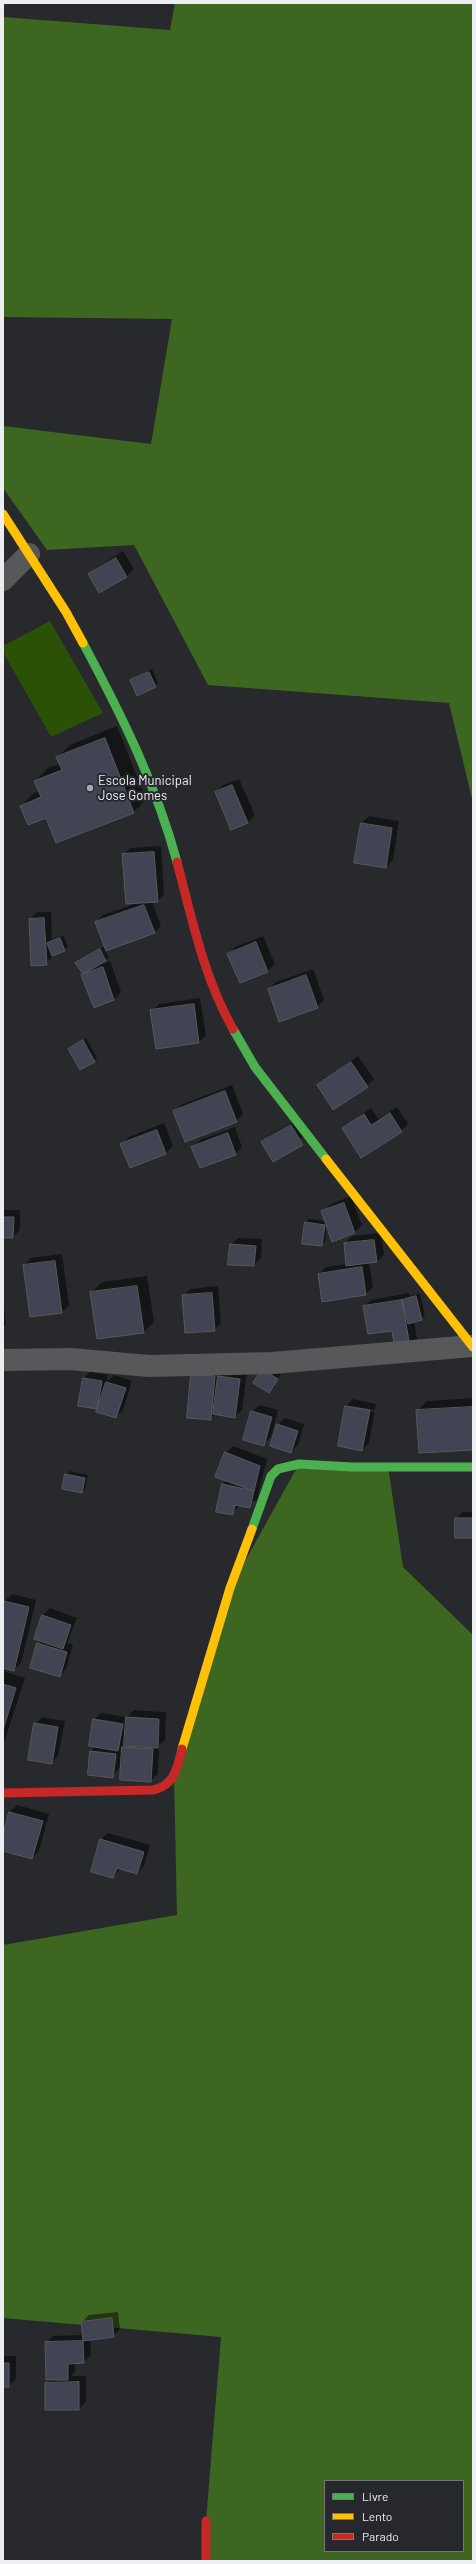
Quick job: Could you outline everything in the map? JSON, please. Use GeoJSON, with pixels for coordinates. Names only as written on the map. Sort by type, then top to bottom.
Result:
{"type":"FeatureCollection","features":[{"type":"Feature","properties":{"kind":"street"},"geometry":{"type":"LineString","coordinates":[[3,514],[66,612],[124,720],[164,815],[204,962],[224,1013],[256,1068],[465,1325],[473,1347],[272,1363],[149,1366],[70,1359],[3,1360]]}},
{"type":"Feature","properties":{"kind":"street"},"geometry":{"type":"LineString","coordinates":[[3,580],[29,554]]}},
{"type":"Feature","properties":{"kind":"street"},"geometry":{"type":"LineString","coordinates":[[3,1793],[144,1792],[160,1790],[174,1777],[230,1588],[271,1476],[278,1469],[299,1464],[352,1467],[473,1467]]}},
{"type":"Feature","properties":{"kind":"street"},"geometry":{"type":"LineString","coordinates":[[206,2521],[206,2561]]}},
{"type":"Feature","properties":{"kind":"green space"},"geometry":{"type":"Polygon","coordinates":[[[175,3],[473,3],[473,803],[449,703],[208,685],[134,545],[47,550],[3,488],[3,426],[151,444],[172,319],[3,317],[3,17],[170,30],[175,3]]]}},
{"type":"Feature","properties":{"kind":"green space"},"geometry":{"type":"Polygon","coordinates":[[[50,621],[103,713],[51,737],[3,652],[3,646],[50,621]]]}},
{"type":"Feature","properties":{"kind":"green space"},"geometry":{"type":"Polygon","coordinates":[[[299,1464],[388,1466],[403,1567],[473,1635],[473,2561],[206,2561],[206,2521],[221,2337],[3,2318],[3,1945],[177,1915],[174,1777],[230,1588],[299,1464]]]}},
{"type":"Feature","properties":{"kind":"building"},"geometry":{"type":"Polygon","coordinates":[[[116,558],[127,577],[99,593],[88,574],[116,558]]]}},
{"type":"Feature","properties":{"kind":"building"},"geometry":{"type":"Polygon","coordinates":[[[149,672],[156,687],[137,696],[130,680],[149,672]]]}},
{"type":"Feature","properties":{"kind":"building"},"geometry":{"type":"Polygon","coordinates":[[[105,738],[134,813],[56,843],[46,818],[28,825],[20,806],[41,797],[34,781],[62,770],[56,757],[105,738]]]}},
{"type":"Feature","properties":{"kind":"building"},"geometry":{"type":"Polygon","coordinates":[[[232,785],[248,823],[231,830],[215,792],[232,785]]]}},
{"type":"Feature","properties":{"kind":"building"},"geometry":{"type":"Polygon","coordinates":[[[361,823],[392,828],[386,868],[354,863],[361,823]]]}},
{"type":"Feature","properties":{"kind":"building"},"geometry":{"type":"Polygon","coordinates":[[[154,852],[158,902],[126,904],[122,854],[154,852]]]}},
{"type":"Feature","properties":{"kind":"building"},"geometry":{"type":"Polygon","coordinates":[[[144,905],[155,933],[106,951],[95,922],[144,905]]]}},
{"type":"Feature","properties":{"kind":"building"},"geometry":{"type":"Polygon","coordinates":[[[44,918],[47,965],[31,966],[29,919],[44,918]]]}},
{"type":"Feature","properties":{"kind":"building"},"geometry":{"type":"Polygon","coordinates":[[[60,938],[65,951],[52,956],[47,943],[60,938]]]}},
{"type":"Feature","properties":{"kind":"building"},"geometry":{"type":"Polygon","coordinates":[[[256,942],[268,972],[240,983],[227,954],[256,942]]]}},
{"type":"Feature","properties":{"kind":"building"},"geometry":{"type":"Polygon","coordinates":[[[100,949],[106,961],[83,974],[75,963],[100,949]]]}},
{"type":"Feature","properties":{"kind":"building"},"geometry":{"type":"Polygon","coordinates":[[[103,967],[114,1000],[94,1008],[81,975],[103,967]]]}},
{"type":"Feature","properties":{"kind":"building"},"geometry":{"type":"Polygon","coordinates":[[[306,975],[318,1008],[279,1022],[268,989],[306,975]]]}},
{"type":"Feature","properties":{"kind":"building"},"geometry":{"type":"Polygon","coordinates":[[[194,1004],[199,1043],[156,1049],[150,1010],[194,1004]]]}},
{"type":"Feature","properties":{"kind":"building"},"geometry":{"type":"Polygon","coordinates":[[[83,1040],[95,1062],[80,1070],[68,1049],[83,1040]]]}},
{"type":"Feature","properties":{"kind":"building"},"geometry":{"type":"Polygon","coordinates":[[[351,1062],[368,1087],[333,1110],[317,1085],[351,1062]]]}},
{"type":"Feature","properties":{"kind":"building"},"geometry":{"type":"Polygon","coordinates":[[[225,1091],[237,1122],[185,1142],[173,1111],[225,1091]]]}},
{"type":"Feature","properties":{"kind":"building"},"geometry":{"type":"Polygon","coordinates":[[[390,1113],[402,1132],[361,1158],[342,1128],[364,1114],[371,1125],[390,1113]]]}},
{"type":"Feature","properties":{"kind":"building"},"geometry":{"type":"Polygon","coordinates":[[[291,1125],[303,1145],[273,1162],[261,1142],[291,1125]]]}},
{"type":"Feature","properties":{"kind":"building"},"geometry":{"type":"Polygon","coordinates":[[[157,1130],[166,1154],[130,1168],[120,1144],[157,1130]]]}},
{"type":"Feature","properties":{"kind":"building"},"geometry":{"type":"Polygon","coordinates":[[[228,1133],[236,1155],[200,1168],[191,1147],[228,1133]]]}},
{"type":"Feature","properties":{"kind":"building"},"geometry":{"type":"Polygon","coordinates":[[[344,1203],[355,1233],[332,1242],[321,1211],[344,1203]]]}},
{"type":"Feature","properties":{"kind":"building"},"geometry":{"type":"Polygon","coordinates":[[[3,1217],[14,1217],[13,1238],[3,1238],[3,1217]]]}},
{"type":"Feature","properties":{"kind":"building"},"geometry":{"type":"Polygon","coordinates":[[[305,1222],[325,1225],[322,1246],[302,1244],[305,1222]]]}},
{"type":"Feature","properties":{"kind":"building"},"geometry":{"type":"Polygon","coordinates":[[[374,1240],[377,1262],[346,1266],[344,1243],[374,1240]]]}},
{"type":"Feature","properties":{"kind":"building"},"geometry":{"type":"Polygon","coordinates":[[[230,1244],[256,1246],[254,1266],[228,1265],[230,1244]]]}},
{"type":"Feature","properties":{"kind":"building"},"geometry":{"type":"Polygon","coordinates":[[[55,1261],[62,1313],[30,1317],[23,1265],[55,1261]]]}},
{"type":"Feature","properties":{"kind":"building"},"geometry":{"type":"Polygon","coordinates":[[[362,1267],[366,1295],[322,1302],[318,1274],[362,1267]]]}},
{"type":"Feature","properties":{"kind":"building"},"geometry":{"type":"Polygon","coordinates":[[[137,1286],[144,1333],[97,1339],[90,1292],[137,1286]]]}},
{"type":"Feature","properties":{"kind":"building"},"geometry":{"type":"Polygon","coordinates":[[[212,1293],[215,1331],[185,1333],[182,1295],[212,1293]]]}},
{"type":"Feature","properties":{"kind":"building"},"geometry":{"type":"Polygon","coordinates":[[[416,1296],[422,1320],[408,1324],[402,1300],[416,1296]]]}},
{"type":"Feature","properties":{"kind":"building"},"geometry":{"type":"Polygon","coordinates":[[[402,1300],[410,1347],[395,1350],[392,1331],[368,1334],[363,1306],[402,1300]]]}},
{"type":"Feature","properties":{"kind":"building"},"geometry":{"type":"Polygon","coordinates":[[[262,1369],[278,1379],[269,1393],[253,1383],[262,1369]]]}},
{"type":"Feature","properties":{"kind":"building"},"geometry":{"type":"Polygon","coordinates":[[[191,1374],[215,1376],[211,1420],[187,1418],[191,1374]]]}},
{"type":"Feature","properties":{"kind":"building"},"geometry":{"type":"Polygon","coordinates":[[[218,1376],[240,1379],[235,1418],[213,1414],[218,1376]]]}},
{"type":"Feature","properties":{"kind":"building"},"geometry":{"type":"Polygon","coordinates":[[[83,1378],[102,1381],[97,1409],[78,1406],[83,1378]]]}},
{"type":"Feature","properties":{"kind":"building"},"geometry":{"type":"Polygon","coordinates":[[[106,1382],[126,1388],[116,1418],[96,1412],[106,1382]]]}},
{"type":"Feature","properties":{"kind":"building"},"geometry":{"type":"Polygon","coordinates":[[[345,1406],[370,1410],[362,1451],[338,1446],[345,1406]]]}},
{"type":"Feature","properties":{"kind":"building"},"geometry":{"type":"Polygon","coordinates":[[[473,1407],[473,1450],[419,1453],[416,1410],[473,1407]]]}},
{"type":"Feature","properties":{"kind":"building"},"geometry":{"type":"Polygon","coordinates":[[[251,1411],[272,1417],[264,1446],[243,1440],[251,1411]]]}},
{"type":"Feature","properties":{"kind":"building"},"geometry":{"type":"Polygon","coordinates":[[[277,1424],[298,1431],[291,1453],[270,1446],[277,1424]]]}},
{"type":"Feature","properties":{"kind":"building"},"geometry":{"type":"Polygon","coordinates":[[[225,1452],[260,1466],[254,1491],[215,1477],[225,1452]]]}},
{"type":"Feature","properties":{"kind":"building"},"geometry":{"type":"Polygon","coordinates":[[[65,1474],[85,1478],[82,1493],[62,1489],[65,1474]]]}},
{"type":"Feature","properties":{"kind":"building"},"geometry":{"type":"Polygon","coordinates":[[[222,1484],[254,1491],[250,1508],[235,1505],[233,1515],[216,1512],[222,1484]]]}},
{"type":"Feature","properties":{"kind":"building"},"geometry":{"type":"Polygon","coordinates":[[[455,1518],[473,1518],[473,1538],[455,1538],[455,1518]]]}},
{"type":"Feature","properties":{"kind":"building"},"geometry":{"type":"Polygon","coordinates":[[[4,1601],[29,1607],[14,1671],[3,1668],[4,1601]]]}},
{"type":"Feature","properties":{"kind":"building"},"geometry":{"type":"Polygon","coordinates":[[[42,1615],[71,1625],[63,1649],[34,1639],[42,1615]]]}},
{"type":"Feature","properties":{"kind":"building"},"geometry":{"type":"Polygon","coordinates":[[[37,1643],[67,1652],[60,1677],[30,1668],[37,1643]]]}},
{"type":"Feature","properties":{"kind":"building"},"geometry":{"type":"Polygon","coordinates":[[[3,1684],[16,1688],[3,1730],[3,1684]]]}},
{"type":"Feature","properties":{"kind":"building"},"geometry":{"type":"Polygon","coordinates":[[[126,1717],[159,1719],[158,1748],[124,1746],[126,1717]]]}},
{"type":"Feature","properties":{"kind":"building"},"geometry":{"type":"Polygon","coordinates":[[[93,1719],[123,1724],[118,1751],[89,1746],[93,1719]]]}},
{"type":"Feature","properties":{"kind":"building"},"geometry":{"type":"Polygon","coordinates":[[[34,1723],[58,1727],[52,1764],[28,1760],[34,1723]]]}},
{"type":"Feature","properties":{"kind":"building"},"geometry":{"type":"Polygon","coordinates":[[[122,1747],[153,1749],[151,1782],[120,1780],[122,1747]]]}},
{"type":"Feature","properties":{"kind":"building"},"geometry":{"type":"Polygon","coordinates":[[[90,1751],[116,1754],[113,1778],[88,1775],[90,1751]]]}},
{"type":"Feature","properties":{"kind":"building"},"geometry":{"type":"Polygon","coordinates":[[[9,1812],[43,1821],[32,1859],[3,1851],[3,1836],[9,1812]]]}},
{"type":"Feature","properties":{"kind":"building"},"geometry":{"type":"Polygon","coordinates":[[[100,1839],[144,1852],[137,1874],[117,1868],[113,1878],[91,1872],[100,1839]]]}},
{"type":"Feature","properties":{"kind":"building"},"geometry":{"type":"Polygon","coordinates":[[[112,2318],[114,2337],[83,2341],[81,2322],[112,2318]]]}},
{"type":"Feature","properties":{"kind":"building"},"geometry":{"type":"Polygon","coordinates":[[[83,2341],[84,2363],[68,2364],[68,2380],[46,2380],[45,2342],[83,2341]]]}},
{"type":"Feature","properties":{"kind":"building"},"geometry":{"type":"Polygon","coordinates":[[[3,2363],[9,2363],[9,2387],[3,2387],[3,2363]]]}},
{"type":"Feature","properties":{"kind":"building"},"geometry":{"type":"Polygon","coordinates":[[[79,2382],[79,2410],[45,2410],[45,2383],[79,2382]]]}},
{"type":"Feature","properties":{"kind":"traffic: fast"},"geometry":{"type":"LineString","coordinates":[[83,643],[111,696],[148,777],[159,805],[177,862]]}},
{"type":"Feature","properties":{"kind":"traffic: fast"},"geometry":{"type":"LineString","coordinates":[[233,1029],[255,1067],[326,1159]]}},
{"type":"Feature","properties":{"kind":"traffic: fast"},"geometry":{"type":"LineString","coordinates":[[252,1529],[271,1476],[278,1469],[299,1464],[352,1467],[473,1467]]}},
{"type":"Feature","properties":{"kind":"traffic: slow"},"geometry":{"type":"LineString","coordinates":[[3,514],[66,612],[83,643]]}},
{"type":"Feature","properties":{"kind":"traffic: slow"},"geometry":{"type":"LineString","coordinates":[[326,1159],[473,1347]]}},
{"type":"Feature","properties":{"kind":"traffic: slow"},"geometry":{"type":"LineString","coordinates":[[182,1749],[230,1588],[252,1529]]}},
{"type":"Feature","properties":{"kind":"traffic: jam"},"geometry":{"type":"LineString","coordinates":[[177,862],[206,969],[223,1010],[233,1029]]}},
{"type":"Feature","properties":{"kind":"traffic: jam"},"geometry":{"type":"LineString","coordinates":[[3,1793],[153,1790],[160,1788],[171,1780],[182,1749]]}},
{"type":"Feature","properties":{"kind":"traffic: jam"},"geometry":{"type":"LineString","coordinates":[[206,2521],[206,2561]]}},
{"type":"Feature","properties":{"kind":"place","name":"Escola Municipal Jose Gomes"},"geometry":{"type":"Point","coordinates":[90,788]}}]}
